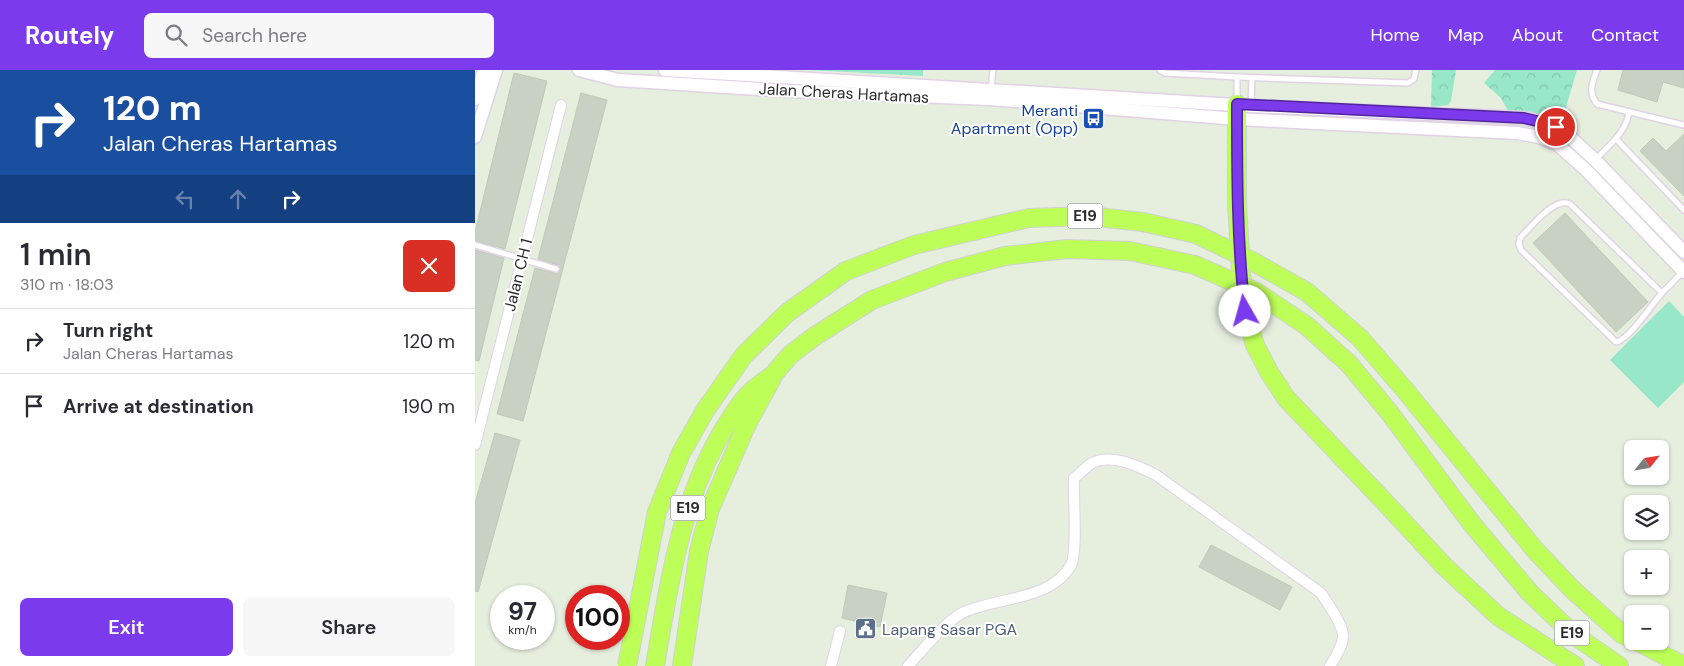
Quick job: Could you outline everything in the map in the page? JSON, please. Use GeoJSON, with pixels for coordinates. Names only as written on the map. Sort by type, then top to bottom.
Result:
{"type":"FeatureCollection","features":[{"type":"Feature","properties":{"kind":"highway"},"geometry":{"type":"LineString","coordinates":[[1244,112],[1237,203],[1241,272],[1245,311],[1255,345],[1269,372],[1286,398],[1303,418],[1444,566],[1498,616],[1575,666]]}},
{"type":"Feature","properties":{"kind":"highway","name":"E19"},"geometry":{"type":"LineString","coordinates":[[627,666],[657,512],[681,453],[706,409],[744,355],[787,314],[846,271],[914,244],[968,231],[1029,218],[1078,216],[1143,222],[1196,234],[1252,261],[1307,292],[1360,338],[1405,390],[1535,550],[1573,590],[1624,635]]}},
{"type":"Feature","properties":{"kind":"highway","name":"E19"},"geometry":{"type":"LineString","coordinates":[[655,666],[672,565],[688,508],[713,446],[751,391],[773,375],[790,355],[815,336],[872,300],[945,272],[1005,256],[1067,250],[1130,251],[1195,265],[1256,292],[1307,326],[1349,364],[1389,412],[1472,524],[1530,593],[1574,635],[1619,666]]}},
{"type":"Feature","properties":{"kind":"highway"},"geometry":{"type":"LineString","coordinates":[[682,666],[699,551],[709,509],[746,426],[773,375]]}},
{"type":"Feature","properties":{"kind":"highway"},"geometry":{"type":"LineString","coordinates":[[1654,650],[1684,666]]}},
{"type":"Feature","properties":{"kind":"street"},"geometry":{"type":"LineString","coordinates":[[475,99],[484,70]]}},
{"type":"Feature","properties":{"kind":"street"},"geometry":{"type":"LineString","coordinates":[[475,137],[496,70]]}},
{"type":"Feature","properties":{"kind":"street","name":"Jalan Cheras Hartamas"},"geometry":{"type":"LineString","coordinates":[[579,70],[618,80],[635,82],[789,91],[991,94]]}},
{"type":"Feature","properties":{"kind":"street","name":"Jalan Cheras Hartamas"},"geometry":{"type":"LineString","coordinates":[[665,70],[789,77],[1518,133],[1539,137],[1557,144],[1586,170],[1684,271]]}},
{"type":"Feature","properties":{"kind":"street"},"geometry":{"type":"LineString","coordinates":[[789,77],[789,91]]}},
{"type":"Feature","properties":{"kind":"street","name":"Jalan CH 1"},"geometry":{"type":"LineString","coordinates":[[475,445],[477,426],[561,105]]}},
{"type":"Feature","properties":{"kind":"street","name":"Jalan Cheras Hartamas"},"geometry":{"type":"LineString","coordinates":[[1244,112],[1524,118],[1541,122],[1556,127],[1569,136],[1595,160],[1684,252]]}},
{"type":"Feature","properties":{"kind":"street"},"geometry":{"type":"LineString","coordinates":[[908,666],[937,634],[961,614],[999,601],[1040,592],[1060,578],[1071,564],[1075,535],[1074,478],[1093,463],[1109,460],[1133,464],[1156,475],[1321,593],[1337,619],[1343,636],[1338,653],[1330,666]]}},
{"type":"Feature","properties":{"kind":"street"},"geometry":{"type":"LineString","coordinates":[[831,666],[840,631]]}},
{"type":"Feature","properties":{"kind":"lane"},"geometry":{"type":"LineString","coordinates":[[991,94],[993,70]]}},
{"type":"Feature","properties":{"kind":"lane"},"geometry":{"type":"LineString","coordinates":[[1160,70],[1165,73],[1252,78],[1408,83],[1414,79],[1416,70]]}},
{"type":"Feature","properties":{"kind":"lane"},"geometry":{"type":"LineString","coordinates":[[1597,70],[1591,89],[1592,98],[1597,104],[1684,125]]}},
{"type":"Feature","properties":{"kind":"lane"},"geometry":{"type":"LineString","coordinates":[[1237,77],[1244,112]]}},
{"type":"Feature","properties":{"kind":"lane"},"geometry":{"type":"LineString","coordinates":[[1244,112],[1252,78]]}},
{"type":"Feature","properties":{"kind":"lane"},"geometry":{"type":"LineString","coordinates":[[1586,170],[1617,140],[1628,120],[1629,112]]}},
{"type":"Feature","properties":{"kind":"lane"},"geometry":{"type":"LineString","coordinates":[[1617,140],[1684,210]]}},
{"type":"Feature","properties":{"kind":"lane"},"geometry":{"type":"LineString","coordinates":[[1662,293],[1571,204],[1566,202],[1560,202],[1553,206],[1520,238],[1521,250],[1616,342],[1620,341],[1632,330],[1662,293],[1684,271]]}},
{"type":"Feature","properties":{"kind":"lane"},"geometry":{"type":"LineString","coordinates":[[475,245],[556,269]]}},
{"type":"Feature","properties":{"kind":"green space"},"geometry":{"type":"Polygon","coordinates":[[[809,70],[923,70],[923,76],[809,70]]]}},
{"type":"Feature","properties":{"kind":"green space"},"geometry":{"type":"Polygon","coordinates":[[[1432,70],[1456,70],[1451,101],[1448,105],[1431,107],[1432,70]]]}},
{"type":"Feature","properties":{"kind":"green space"},"geometry":{"type":"Polygon","coordinates":[[[1495,70],[1577,70],[1563,117],[1508,111],[1501,98],[1484,83],[1495,70]]]}},
{"type":"Feature","properties":{"kind":"green space"},"geometry":{"type":"Polygon","coordinates":[[[1669,301],[1684,317],[1684,382],[1658,408],[1610,360],[1669,301]]]}},
{"type":"Feature","properties":{"kind":"building"},"geometry":{"type":"Polygon","coordinates":[[[1623,70],[1684,70],[1684,88],[1663,82],[1657,102],[1618,90],[1623,70]]]}},
{"type":"Feature","properties":{"kind":"building"},"geometry":{"type":"Polygon","coordinates":[[[514,73],[547,81],[505,249],[475,241],[475,232],[514,73]]]}},
{"type":"Feature","properties":{"kind":"building"},"geometry":{"type":"Polygon","coordinates":[[[581,93],[607,100],[523,421],[497,414],[535,268],[555,273],[560,270],[558,265],[538,259],[581,93]]]}},
{"type":"Feature","properties":{"kind":"building"},"geometry":{"type":"Polygon","coordinates":[[[1684,134],[1684,196],[1640,151],[1653,138],[1666,151],[1684,134]]]}},
{"type":"Feature","properties":{"kind":"building"},"geometry":{"type":"Polygon","coordinates":[[[1565,213],[1648,302],[1616,332],[1533,243],[1565,213]]]}},
{"type":"Feature","properties":{"kind":"building"},"geometry":{"type":"Polygon","coordinates":[[[475,250],[504,258],[479,361],[475,360],[475,250]]]}},
{"type":"Feature","properties":{"kind":"building"},"geometry":{"type":"Polygon","coordinates":[[[495,433],[520,440],[478,592],[475,591],[475,503],[495,433]]]}},
{"type":"Feature","properties":{"kind":"building"},"geometry":{"type":"Polygon","coordinates":[[[1211,545],[1292,587],[1280,610],[1199,567],[1211,545]]]}},
{"type":"Feature","properties":{"kind":"building"},"geometry":{"type":"Polygon","coordinates":[[[848,585],[887,593],[880,627],[842,618],[848,585]]]}},
{"type":"Feature","properties":{"kind":"place","name":"Meranti Apartment (Opp)"},"geometry":{"type":"Point","coordinates":[1094,119]}},
{"type":"Feature","properties":{"kind":"place","name":"Lapang Sasar PGA"},"geometry":{"type":"Point","coordinates":[866,629]}},
{"type":"Feature","properties":{"kind":"route"},"geometry":{"type":"LineString","coordinates":[[1245,311],[1237,203],[1237,104],[1524,118],[1556,127]]}}]}
